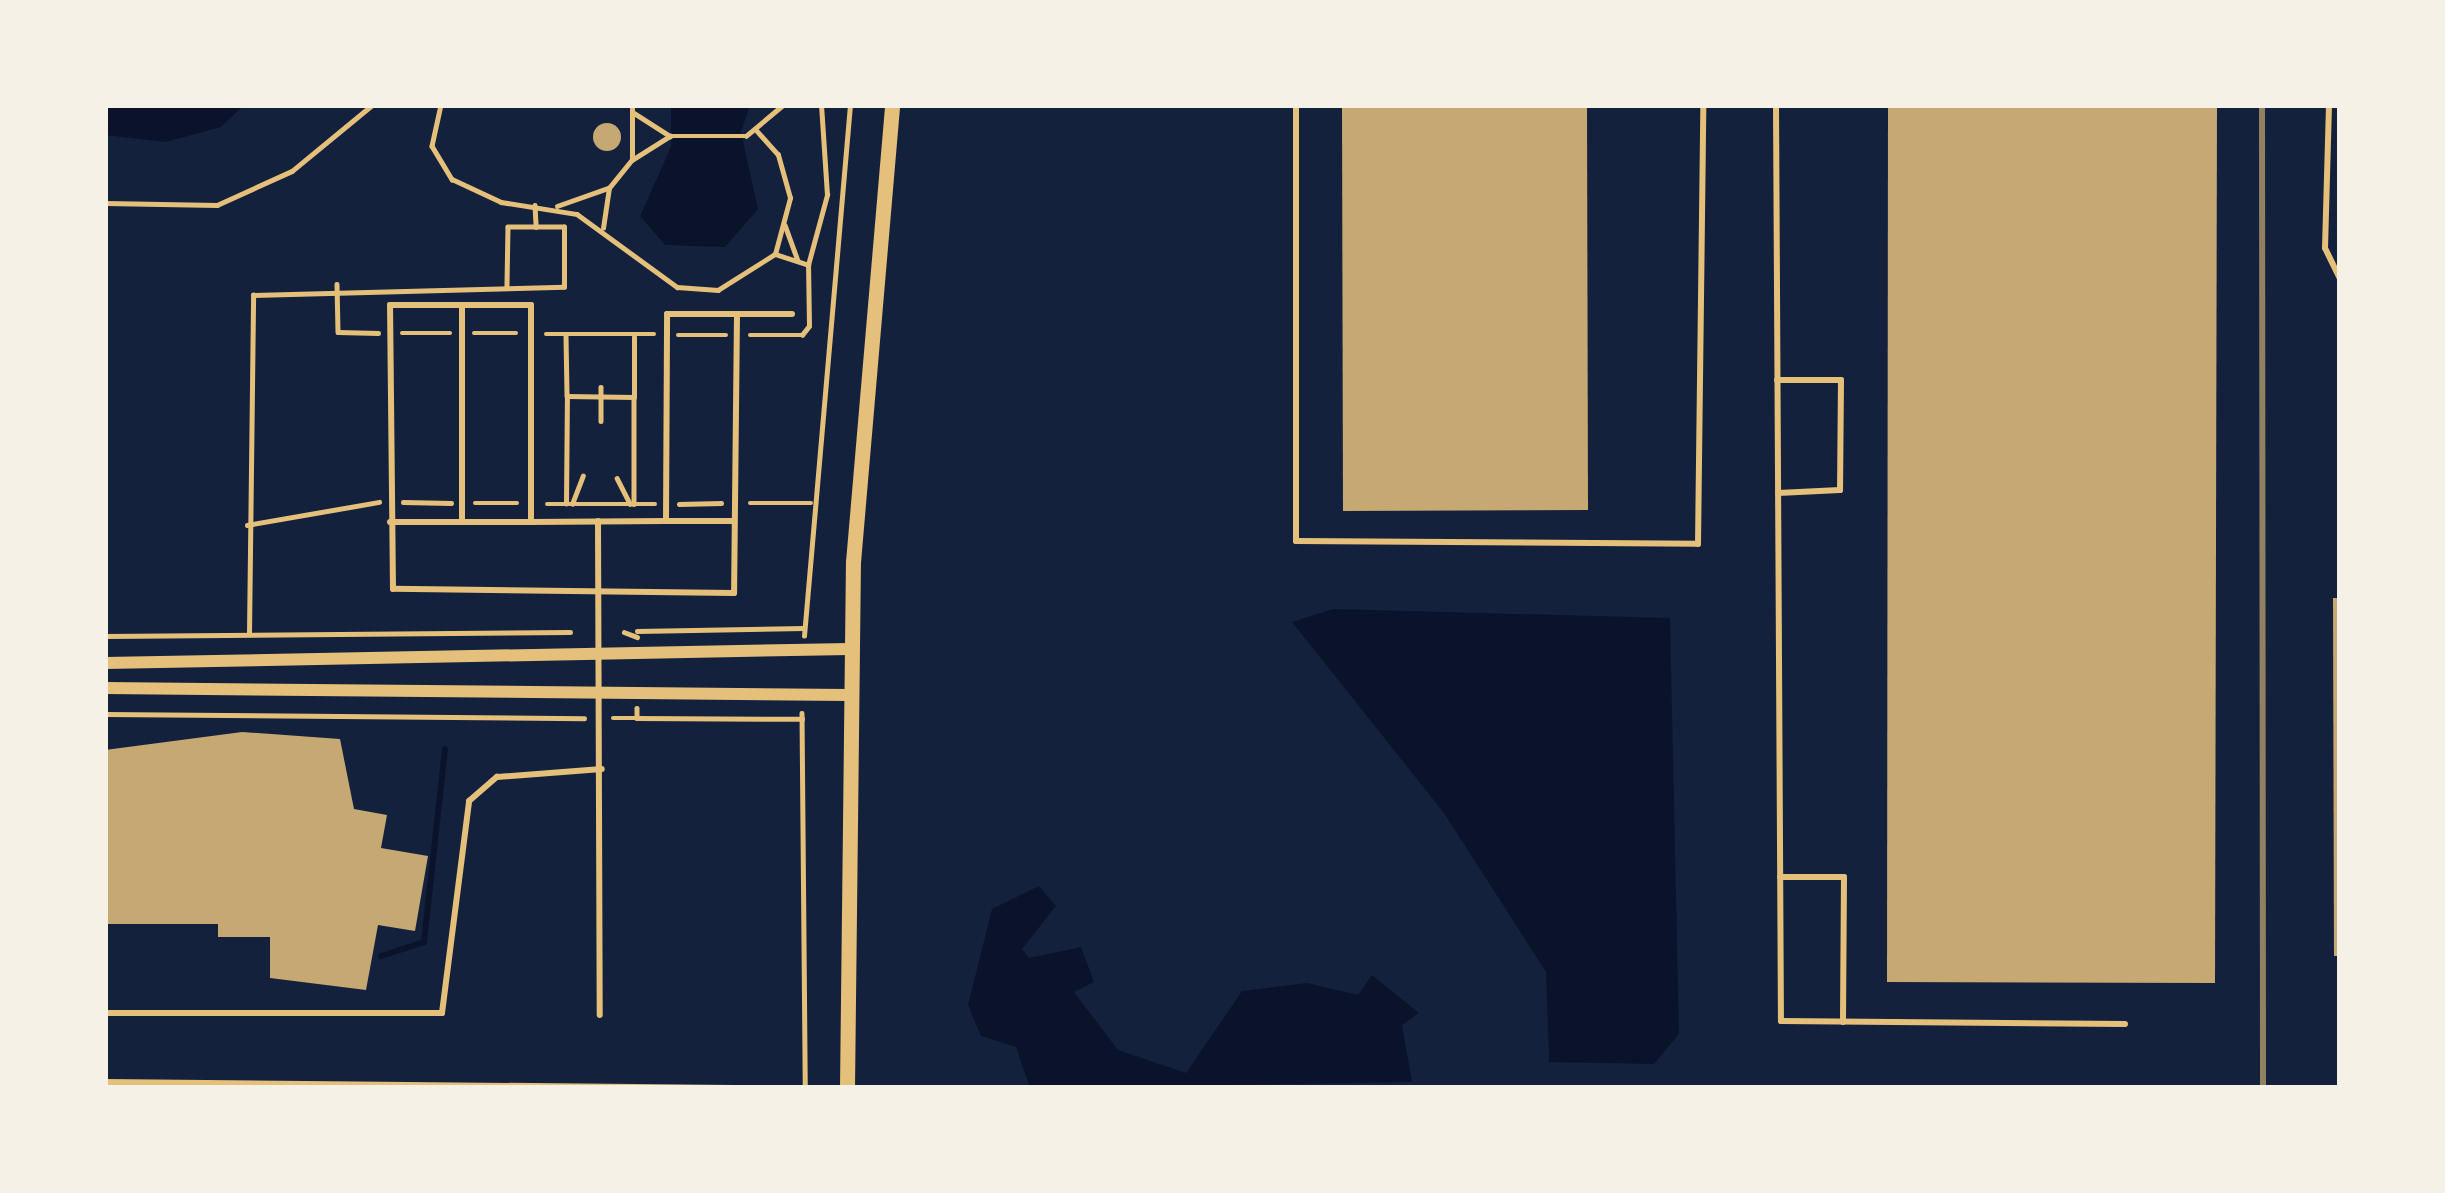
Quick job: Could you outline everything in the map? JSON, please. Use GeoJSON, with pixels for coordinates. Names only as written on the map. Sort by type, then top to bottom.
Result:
{"type":"FeatureCollection","features":[{"type":"Feature","properties":{"kind":"street"},"geometry":{"type":"LineString","coordinates":[[847,1088],[850,649],[892,105]]}},
{"type":"Feature","properties":{"kind":"street"},"geometry":{"type":"LineString","coordinates":[[105,663],[850,649]]}},
{"type":"Feature","properties":{"kind":"street"},"geometry":{"type":"LineString","coordinates":[[105,688],[848,695]]}},
{"type":"Feature","properties":{"kind":"lane"},"geometry":{"type":"LineString","coordinates":[[1296,105],[1296,542],[1698,544],[1703,105]]}},
{"type":"Feature","properties":{"kind":"lane"},"geometry":{"type":"LineString","coordinates":[[1776,105],[1781,1021],[2125,1024]]}},
{"type":"Feature","properties":{"kind":"lane"},"geometry":{"type":"LineString","coordinates":[[2329,105],[2325,248],[2340,279]]}},
{"type":"Feature","properties":{"kind":"lane"},"geometry":{"type":"LineString","coordinates":[[530,522],[531,305],[390,305],[388,577],[404,595],[734,593],[737,314]]}},
{"type":"Feature","properties":{"kind":"lane"},"geometry":{"type":"LineString","coordinates":[[462,305],[462,522]]}},
{"type":"Feature","properties":{"kind":"lane"},"geometry":{"type":"LineString","coordinates":[[666,521],[667,314],[792,314]]}},
{"type":"Feature","properties":{"kind":"lane"},"geometry":{"type":"LineString","coordinates":[[1777,380],[1841,380],[1840,490],[1778,493]]}},
{"type":"Feature","properties":{"kind":"lane"},"geometry":{"type":"LineString","coordinates":[[598,521],[603,652],[600,1015]]}},
{"type":"Feature","properties":{"kind":"lane"},"geometry":{"type":"LineString","coordinates":[[388,522],[735,521]]}},
{"type":"Feature","properties":{"kind":"lane"},"geometry":{"type":"LineString","coordinates":[[105,1012],[442,1013],[458,845],[469,801],[497,778],[602,769]]}},
{"type":"Feature","properties":{"kind":"lane"},"geometry":{"type":"LineString","coordinates":[[1780,877],[1844,877],[1843,1022]]}},
{"type":"Feature","properties":{"kind":"lane"},"geometry":{"type":"LineString","coordinates":[[105,1082],[735,1088]]}},
{"type":"Feature","properties":{"kind":"lane"},"geometry":{"type":"LineString","coordinates":[[2327,1088],[2340,1088]]}},
{"type":"Feature","properties":{"kind":"path"},"geometry":{"type":"LineString","coordinates":[[105,203],[217,205],[292,171],[372,105]]}},
{"type":"Feature","properties":{"kind":"path"},"geometry":{"type":"LineString","coordinates":[[441,105],[432,125],[439,167],[475,195],[557,206],[609,188]]}},
{"type":"Feature","properties":{"kind":"path"},"geometry":{"type":"LineString","coordinates":[[603,229],[609,188],[632,160],[670,136],[757,132],[783,105]]}},
{"type":"Feature","properties":{"kind":"path"},"geometry":{"type":"LineString","coordinates":[[821,105],[827,187]]}},
{"type":"Feature","properties":{"kind":"path"},"geometry":{"type":"LineString","coordinates":[[804,650],[850,105]]}},
{"type":"Feature","properties":{"kind":"path"},"geometry":{"type":"LineString","coordinates":[[633,109],[670,136]]}},
{"type":"Feature","properties":{"kind":"path"},"geometry":{"type":"LineString","coordinates":[[632,160],[633,109]]}},
{"type":"Feature","properties":{"kind":"path"},"geometry":{"type":"LineString","coordinates":[[557,206],[603,229],[676,287],[718,290],[775,254],[785,225],[787,176],[757,132]]}},
{"type":"Feature","properties":{"kind":"path"},"geometry":{"type":"LineString","coordinates":[[337,284],[338,332],[802,335],[808,265],[827,187],[842,160]]}},
{"type":"Feature","properties":{"kind":"path"},"geometry":{"type":"LineString","coordinates":[[535,205],[536,226]]}},
{"type":"Feature","properties":{"kind":"path"},"geometry":{"type":"LineString","coordinates":[[785,225],[797,260]]}},
{"type":"Feature","properties":{"kind":"path"},"geometry":{"type":"LineString","coordinates":[[249,634],[250,305],[266,287],[564,287],[564,227],[508,227],[507,286]]}},
{"type":"Feature","properties":{"kind":"path"},"geometry":{"type":"LineString","coordinates":[[775,254],[808,265]]}},
{"type":"Feature","properties":{"kind":"path"},"geometry":{"type":"LineString","coordinates":[[566,334],[569,504],[583,476]]}},
{"type":"Feature","properties":{"kind":"path"},"geometry":{"type":"LineString","coordinates":[[617,478],[632,504],[634,334]]}},
{"type":"Feature","properties":{"kind":"path"},"geometry":{"type":"LineString","coordinates":[[601,387],[601,421]]}},
{"type":"Feature","properties":{"kind":"path"},"geometry":{"type":"LineString","coordinates":[[567,396],[634,397]]}},
{"type":"Feature","properties":{"kind":"path"},"geometry":{"type":"LineString","coordinates":[[637,631],[804,628]]}},
{"type":"Feature","properties":{"kind":"path"},"geometry":{"type":"LineString","coordinates":[[105,636],[570,632]]}},
{"type":"Feature","properties":{"kind":"path"},"geometry":{"type":"LineString","coordinates":[[803,694],[805,1088]]}},
{"type":"Feature","properties":{"kind":"path"},"geometry":{"type":"LineString","coordinates":[[105,714],[638,718]]}},
{"type":"Feature","properties":{"kind":"water"},"geometry":{"type":"Polygon","coordinates":[[[105,105],[244,105],[221,127],[166,142],[105,135],[105,105]]]}},
{"type":"Feature","properties":{"kind":"water"},"geometry":{"type":"Polygon","coordinates":[[[671,105],[750,105],[741,132],[758,209],[725,247],[665,245],[640,216],[671,147],[671,105]]]}},
{"type":"Feature","properties":{"kind":"water"},"geometry":{"type":"Polygon","coordinates":[[[1333,609],[1670,618],[1679,1034],[1654,1064],[1549,1062],[1546,972],[1444,813],[1292,622],[1333,609]]]}},
{"type":"Feature","properties":{"kind":"water"},"geometry":{"type":"Polygon","coordinates":[[[1039,886],[1056,906],[1022,949],[1029,958],[1081,947],[1094,982],[1074,992],[1118,1050],[1186,1073],[1242,991],[1307,983],[1358,995],[1372,975],[1419,1013],[1402,1025],[1412,1082],[1030,1088],[1016,1047],[981,1036],[968,1005],[992,909],[1039,886]]]}},
{"type":"Feature","properties":{"kind":"building"},"geometry":{"type":"Polygon","coordinates":[[[1342,105],[1587,105],[1588,510],[1343,511],[1342,105]]]}},
{"type":"Feature","properties":{"kind":"building"},"geometry":{"type":"Polygon","coordinates":[[[1888,105],[2217,105],[2215,983],[1887,982],[1888,105]]]}},
{"type":"Feature","properties":{"kind":"building"},"geometry":{"type":"Polygon","coordinates":[[[607,123],[617,127],[621,137],[617,147],[607,151],[597,147],[593,137],[597,127],[607,123]]]}},
{"type":"Feature","properties":{"kind":"building"},"geometry":{"type":"Polygon","coordinates":[[[2333,598],[2340,598],[2340,956],[2334,956],[2333,598]]]}},
{"type":"Feature","properties":{"kind":"building"},"geometry":{"type":"Polygon","coordinates":[[[242,732],[340,739],[354,809],[387,815],[381,848],[428,856],[415,931],[378,925],[366,990],[270,978],[270,937],[218,937],[218,924],[105,924],[105,750],[242,732]]]}},
{"type":"Feature","properties":{"kind":"waterway"},"geometry":{"type":"LineString","coordinates":[[381,956],[424,942],[445,749]]}},
{"type":"Feature","properties":{"kind":"railway"},"geometry":{"type":"LineString","coordinates":[[2262,105],[2263,1088]]}}]}
